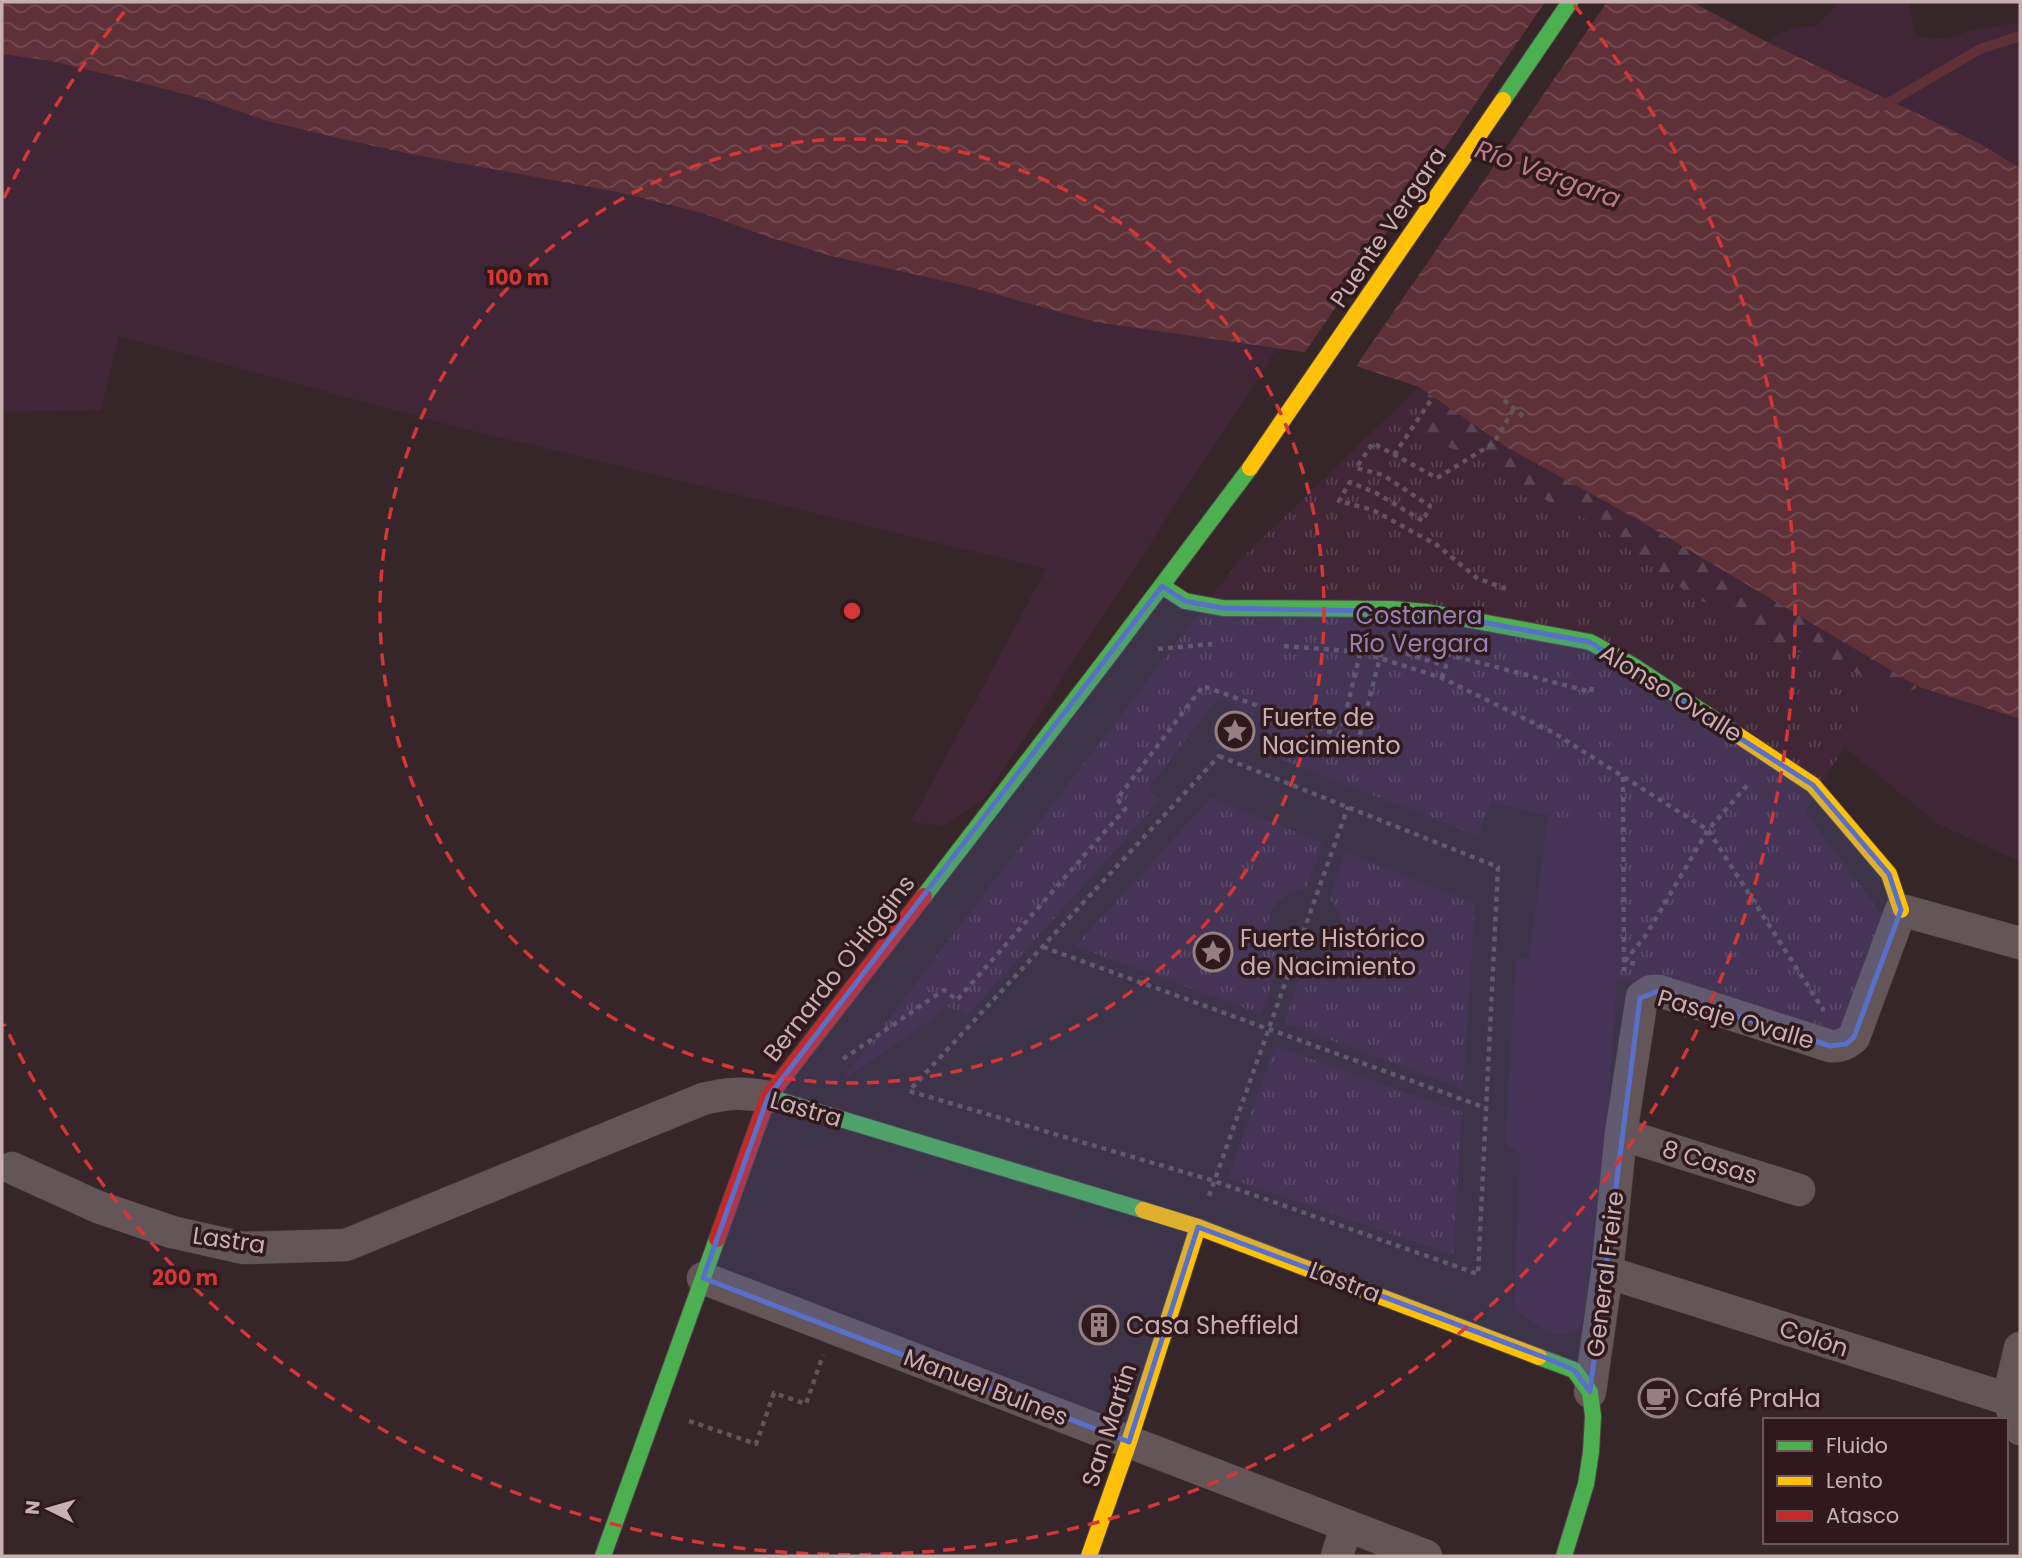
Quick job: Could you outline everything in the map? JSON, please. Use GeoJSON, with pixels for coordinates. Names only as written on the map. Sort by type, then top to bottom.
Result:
{"type":"FeatureCollection","features":[{"type":"Feature","properties":{"kind":"main road","name":"Puente Vergara"},"geometry":{"type":"LineString","coordinates":[[1243,478],[1570,2]]}},
{"type":"Feature","properties":{"kind":"main road","name":"Bernardo O'Higgins"},"geometry":{"type":"LineString","coordinates":[[603,1556],[768,1097],[1243,478]]}},
{"type":"Feature","properties":{"kind":"main road","name":"Alonso Ovalle"},"geometry":{"type":"LineString","coordinates":[[1162,586],[1185,601],[1223,608],[1393,609],[1427,612],[1590,642],[1632,665],[1813,785],[1889,874],[1900,910]]}},
{"type":"Feature","properties":{"kind":"main road","name":"Lastra"},"geometry":{"type":"LineString","coordinates":[[768,1097],[1198,1227],[1546,1358],[1574,1370],[1590,1392]]}},
{"type":"Feature","properties":{"kind":"main road","name":"San Martín"},"geometry":{"type":"LineString","coordinates":[[1089,1556],[1129,1442],[1198,1227]]}},
{"type":"Feature","properties":{"kind":"main road","name":"General Freire"},"geometry":{"type":"LineString","coordinates":[[1564,1556],[1587,1484],[1593,1416],[1590,1392]]}},
{"type":"Feature","properties":{"kind":"street"},"geometry":{"type":"LineString","coordinates":[[1900,910],[2020,943]]}},
{"type":"Feature","properties":{"kind":"street","name":"Pasaje Ovalle"},"geometry":{"type":"LineString","coordinates":[[1648,993],[1658,991],[1830,1046],[1846,1044],[1854,1037],[1900,910]]}},
{"type":"Feature","properties":{"kind":"street","name":"General Freire"},"geometry":{"type":"LineString","coordinates":[[1590,1392],[1640,1000],[1648,993]]}},
{"type":"Feature","properties":{"kind":"street","name":"Lastra"},"geometry":{"type":"LineString","coordinates":[[5,1167],[98,1207],[172,1232],[243,1248],[346,1245],[703,1099],[724,1093],[768,1097]]}},
{"type":"Feature","properties":{"kind":"street","name":"8 Casas"},"geometry":{"type":"LineString","coordinates":[[1621,1134],[1799,1190]]}},
{"type":"Feature","properties":{"kind":"street","name":"Colón"},"geometry":{"type":"LineString","coordinates":[[1607,1272],[2014,1401]]}},
{"type":"Feature","properties":{"kind":"street","name":"Manuel Bulnes"},"geometry":{"type":"LineString","coordinates":[[703,1278],[1426,1556]]}},
{"type":"Feature","properties":{"kind":"street"},"geometry":{"type":"LineString","coordinates":[[2020,1348],[2014,1401],[2020,1429]]}},
{"type":"Feature","properties":{"kind":"street"},"geometry":{"type":"LineString","coordinates":[[1337,1556],[1346,1527]]}},
{"type":"Feature","properties":{"kind":"path"},"geometry":{"type":"LineString","coordinates":[[1394,455],[1431,400]]}},
{"type":"Feature","properties":{"kind":"path"},"geometry":{"type":"LineString","coordinates":[[1504,400],[1524,417]]}},
{"type":"Feature","properties":{"kind":"path"},"geometry":{"type":"LineString","coordinates":[[1511,591],[1477,578],[1437,545],[1373,510],[1339,501],[1350,482],[1423,521],[1430,506],[1383,475],[1356,468],[1373,443],[1437,478],[1494,443],[1514,408]]}},
{"type":"Feature","properties":{"kind":"path"},"geometry":{"type":"LineString","coordinates":[[1111,653],[1217,643]]}},
{"type":"Feature","properties":{"kind":"path"},"geometry":{"type":"LineString","coordinates":[[1420,647],[1407,643],[1405,653],[1446,666],[1442,678]]}},
{"type":"Feature","properties":{"kind":"path"},"geometry":{"type":"LineString","coordinates":[[1283,646],[1361,652],[1442,678],[1554,733],[1708,830],[1846,1044]]}},
{"type":"Feature","properties":{"kind":"path"},"geometry":{"type":"LineString","coordinates":[[1433,650],[1591,692]]}},
{"type":"Feature","properties":{"kind":"path"},"geometry":{"type":"LineString","coordinates":[[1340,736],[1361,652]]}},
{"type":"Feature","properties":{"kind":"path"},"geometry":{"type":"LineString","coordinates":[[836,1064],[944,990],[957,1000],[1125,809],[1117,799],[1203,685],[1358,742],[1380,659]]}},
{"type":"Feature","properties":{"kind":"path"},"geometry":{"type":"LineString","coordinates":[[1219,756],[1348,807],[1497,867],[1478,1274],[1214,1181],[909,1091],[1219,756]]}},
{"type":"Feature","properties":{"kind":"path"},"geometry":{"type":"LineString","coordinates":[[1625,961],[1646,935],[1708,830],[1772,758]]}},
{"type":"Feature","properties":{"kind":"path"},"geometry":{"type":"LineString","coordinates":[[1198,1227],[1348,807]]}},
{"type":"Feature","properties":{"kind":"path"},"geometry":{"type":"LineString","coordinates":[[1042,947],[1486,1108]]}},
{"type":"Feature","properties":{"kind":"path"},"geometry":{"type":"LineString","coordinates":[[654,1409],[756,1444],[774,1393],[806,1404],[832,1328]]}},
{"type":"Feature","properties":{"kind":"highlighted area"},"geometry":{"type":"Polygon","coordinates":[[[1162,586],[1185,601],[1223,608],[1427,612],[1590,642],[1813,785],[1889,874],[1901,910],[1854,1037],[1846,1044],[1830,1046],[1659,991],[1640,998],[1590,1392],[1574,1370],[1546,1358],[1198,1227],[1129,1442],[703,1278],[768,1097],[1162,586]]]}},
{"type":"Feature","properties":{"kind":"green space"},"geometry":{"type":"Polygon","coordinates":[[[1836,2],[1909,2],[1915,36],[1944,39],[1972,30],[2020,22],[2020,168],[1979,143],[1767,42],[1790,28],[1817,26],[1835,7],[1836,2]]]}},
{"type":"Feature","properties":{"kind":"green space"},"geometry":{"type":"Polygon","coordinates":[[[2,54],[51,61],[130,80],[203,99],[267,121],[342,139],[617,192],[702,213],[831,256],[962,285],[1095,322],[1278,347],[984,799],[944,826],[911,822],[1046,569],[461,428],[119,336],[101,410],[2,412],[2,54]]]}},
{"type":"Feature","properties":{"kind":"green space"},"geometry":{"type":"Polygon","coordinates":[[[1419,387],[1508,448],[1640,521],[1919,687],[1901,696],[1850,670],[1809,655],[1779,648],[1721,610],[1693,597],[1592,522],[1510,483],[1480,460],[1430,440],[1420,431],[1418,418],[1422,396],[1419,387]]]}},
{"type":"Feature","properties":{"kind":"green space","name":"Costanera Río Vergara"},"geometry":{"type":"Polygon","coordinates":[[[1419,387],[1422,396],[1418,418],[1420,431],[1430,440],[1480,460],[1510,483],[1592,522],[1693,597],[1721,610],[1779,648],[1809,655],[1869,680],[1844,747],[1805,812],[1888,923],[1841,1032],[1788,1037],[1617,977],[1616,836],[1548,815],[1491,803],[1478,836],[1260,751],[1269,725],[1219,697],[1148,788],[1160,800],[967,1016],[949,1007],[841,1081],[1239,561],[1419,387]]]}},
{"type":"Feature","properties":{"kind":"green space"},"geometry":{"type":"Polygon","coordinates":[[[1869,680],[1901,695],[1919,687],[2020,719],[2020,862],[1938,824],[1844,747],[1869,680]]]}},
{"type":"Feature","properties":{"kind":"green space"},"geometry":{"type":"Polygon","coordinates":[[[1211,798],[1324,843],[1306,889],[1283,898],[1270,914],[1269,935],[1282,957],[1261,1014],[1075,946],[1211,798]]]}},
{"type":"Feature","properties":{"kind":"green space"},"geometry":{"type":"Polygon","coordinates":[[[1548,815],[1616,836],[1617,977],[1608,1114],[1584,1314],[1578,1331],[1561,1335],[1536,1325],[1514,1309],[1520,1153],[1505,1143],[1516,959],[1529,957],[1548,815]]]}},
{"type":"Feature","properties":{"kind":"green space"},"geometry":{"type":"Polygon","coordinates":[[[1345,852],[1475,904],[1463,1089],[1284,1023],[1304,965],[1328,956],[1336,949],[1340,940],[1341,920],[1329,898],[1345,852]]]}},
{"type":"Feature","properties":{"kind":"green space"},"geometry":{"type":"Polygon","coordinates":[[[1275,1046],[1462,1112],[1453,1255],[1228,1178],[1275,1046]]]}},
{"type":"Feature","properties":{"kind":"water","name":"Río Vergara"},"geometry":{"type":"Polygon","coordinates":[[[2,2],[1692,2],[1767,42],[1979,143],[2020,168],[2020,719],[1919,687],[1640,521],[1508,448],[1419,387],[1323,355],[1095,322],[962,285],[831,256],[702,213],[617,192],[342,139],[267,121],[203,99],[130,80],[51,61],[2,54],[2,2]]]}},
{"type":"Feature","properties":{"kind":"pier"},"geometry":{"type":"Polygon","coordinates":[[[1545,2],[1607,2],[1354,369],[1322,358],[1303,355],[1545,2]]]}},
{"type":"Feature","properties":{"kind":"waterway"},"geometry":{"type":"LineString","coordinates":[[1881,107],[1980,49],[2020,36]]}},
{"type":"Feature","properties":{"kind":"traffic: fast"},"geometry":{"type":"LineString","coordinates":[[1503,100],[1570,2]]}},
{"type":"Feature","properties":{"kind":"traffic: fast"},"geometry":{"type":"LineString","coordinates":[[924,896],[1250,468]]}},
{"type":"Feature","properties":{"kind":"traffic: fast"},"geometry":{"type":"LineString","coordinates":[[1162,586],[1185,601],[1223,608],[1393,609],[1427,612],[1590,642],[1632,665],[1736,734]]}},
{"type":"Feature","properties":{"kind":"traffic: fast"},"geometry":{"type":"LineString","coordinates":[[768,1097],[1143,1210]]}},
{"type":"Feature","properties":{"kind":"traffic: fast"},"geometry":{"type":"LineString","coordinates":[[603,1556],[717,1239]]}},
{"type":"Feature","properties":{"kind":"traffic: fast"},"geometry":{"type":"LineString","coordinates":[[1539,1357],[1574,1370],[1590,1392],[1593,1416],[1586,1484],[1564,1556]]}},
{"type":"Feature","properties":{"kind":"traffic: slow"},"geometry":{"type":"LineString","coordinates":[[1250,468],[1503,100]]}},
{"type":"Feature","properties":{"kind":"traffic: slow"},"geometry":{"type":"LineString","coordinates":[[1736,734],[1813,785],[1889,874],[1901,910]]}},
{"type":"Feature","properties":{"kind":"traffic: slow"},"geometry":{"type":"LineString","coordinates":[[1143,1210],[1198,1227],[1539,1357]]}},
{"type":"Feature","properties":{"kind":"traffic: slow"},"geometry":{"type":"LineString","coordinates":[[1089,1556],[1129,1442],[1198,1227]]}},
{"type":"Feature","properties":{"kind":"traffic: jam"},"geometry":{"type":"LineString","coordinates":[[717,1239],[768,1097],[924,896]]}},
{"type":"Feature","properties":{"kind":"place","name":"Fuerte de Nacimiento"},"geometry":{"type":"Point","coordinates":[1235,731]}},
{"type":"Feature","properties":{"kind":"place","name":"Fuerte Histórico de Nacimiento"},"geometry":{"type":"Point","coordinates":[1213,952]}},
{"type":"Feature","properties":{"kind":"place","name":"Casa Sheffield"},"geometry":{"type":"Point","coordinates":[1099,1325]}},
{"type":"Feature","properties":{"kind":"place","name":"Café PraHa"},"geometry":{"type":"Point","coordinates":[1658,1398]}}]}
